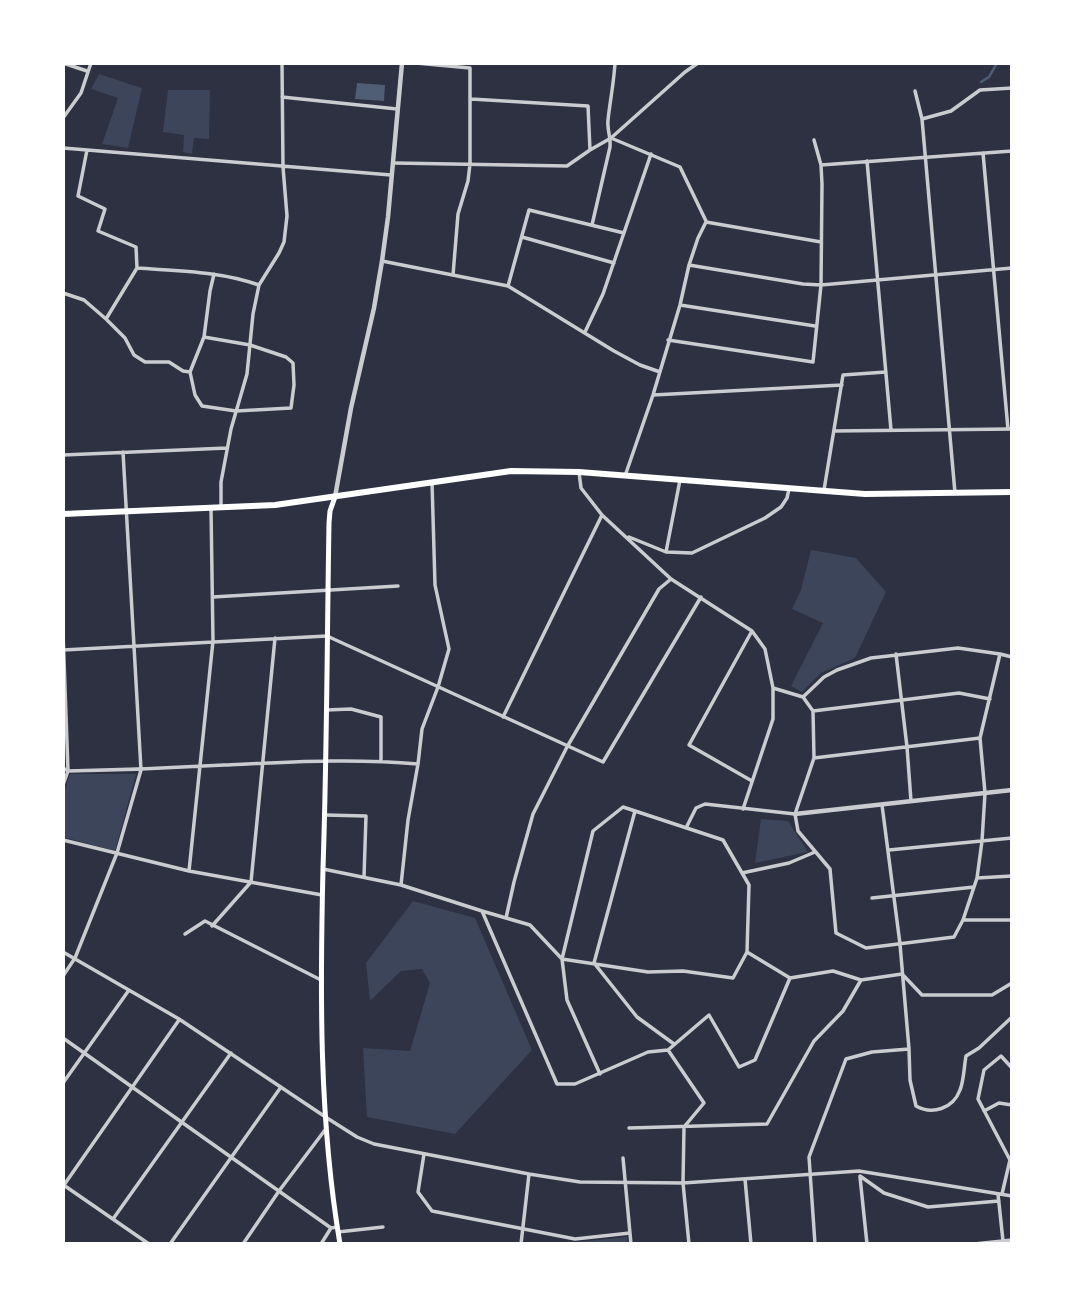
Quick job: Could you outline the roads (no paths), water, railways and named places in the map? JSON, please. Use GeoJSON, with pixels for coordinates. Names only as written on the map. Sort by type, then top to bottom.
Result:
{"type":"FeatureCollection","features":[{"type":"Feature","properties":{"kind":"main road"},"geometry":{"type":"LineString","coordinates":[[63,514],[275,505],[511,471],[579,472],[866,494],[1012,492]]}},
{"type":"Feature","properties":{"kind":"main road"},"geometry":{"type":"LineString","coordinates":[[335,497],[329,523],[321,1032],[336,1229],[341,1244]]}},
{"type":"Feature","properties":{"kind":"street"},"geometry":{"type":"LineString","coordinates":[[63,63],[88,71]]}},
{"type":"Feature","properties":{"kind":"street"},"geometry":{"type":"LineString","coordinates":[[63,118],[81,93],[91,63]]}},
{"type":"Feature","properties":{"kind":"street"},"geometry":{"type":"LineString","coordinates":[[221,506],[221,482],[230,429],[247,374],[259,285],[284,242],[287,216],[283,167],[282,63]]}},
{"type":"Feature","properties":{"kind":"street"},"geometry":{"type":"LineString","coordinates":[[335,497],[382,261],[402,63]]}},
{"type":"Feature","properties":{"kind":"street"},"geometry":{"type":"LineString","coordinates":[[416,63],[470,68],[470,164],[458,214],[453,275]]}},
{"type":"Feature","properties":{"kind":"street"},"geometry":{"type":"LineString","coordinates":[[615,63],[607,131],[611,138],[680,167],[706,222]]}},
{"type":"Feature","properties":{"kind":"street"},"geometry":{"type":"LineString","coordinates":[[393,163],[567,166],[611,138],[698,63]]}},
{"type":"Feature","properties":{"kind":"street"},"geometry":{"type":"LineString","coordinates":[[922,120],[951,111],[980,90],[1012,89]]}},
{"type":"Feature","properties":{"kind":"street"},"geometry":{"type":"LineString","coordinates":[[915,91],[922,120],[955,493]]}},
{"type":"Feature","properties":{"kind":"street"},"geometry":{"type":"LineString","coordinates":[[282,97],[397,109]]}},
{"type":"Feature","properties":{"kind":"street"},"geometry":{"type":"LineString","coordinates":[[470,99],[589,106],[590,150]]}},
{"type":"Feature","properties":{"kind":"street"},"geometry":{"type":"LineString","coordinates":[[592,225],[611,138]]}},
{"type":"Feature","properties":{"kind":"street"},"geometry":{"type":"LineString","coordinates":[[668,340],[813,362],[821,285],[821,165],[814,140]]}},
{"type":"Feature","properties":{"kind":"street"},"geometry":{"type":"LineString","coordinates":[[63,148],[391,175]]}},
{"type":"Feature","properties":{"kind":"street"},"geometry":{"type":"LineString","coordinates":[[87,150],[78,196],[105,209],[98,231],[136,247],[137,268],[106,319]]}},
{"type":"Feature","properties":{"kind":"street"},"geometry":{"type":"LineString","coordinates":[[821,165],[1012,151]]}},
{"type":"Feature","properties":{"kind":"street"},"geometry":{"type":"LineString","coordinates":[[834,431],[1010,429],[984,153]]}},
{"type":"Feature","properties":{"kind":"street"},"geometry":{"type":"LineString","coordinates":[[585,332],[603,294],[651,154]]}},
{"type":"Feature","properties":{"kind":"street"},"geometry":{"type":"LineString","coordinates":[[867,161],[891,430]]}},
{"type":"Feature","properties":{"kind":"street"},"geometry":{"type":"LineString","coordinates":[[508,286],[529,210],[624,233]]}},
{"type":"Feature","properties":{"kind":"street"},"geometry":{"type":"LineString","coordinates":[[706,222],[821,242]]}},
{"type":"Feature","properties":{"kind":"street"},"geometry":{"type":"LineString","coordinates":[[625,476],[653,396],[689,265],[706,222]]}},
{"type":"Feature","properties":{"kind":"street"},"geometry":{"type":"LineString","coordinates":[[522,237],[614,263]]}},
{"type":"Feature","properties":{"kind":"street"},"geometry":{"type":"LineString","coordinates":[[382,261],[508,286],[614,351],[660,372]]}},
{"type":"Feature","properties":{"kind":"street"},"geometry":{"type":"LineString","coordinates":[[689,265],[821,285],[1012,268]]}},
{"type":"Feature","properties":{"kind":"street"},"geometry":{"type":"LineString","coordinates":[[137,268],[215,274],[259,285]]}},
{"type":"Feature","properties":{"kind":"street"},"geometry":{"type":"LineString","coordinates":[[204,337],[250,345],[286,357],[293,363],[291,408],[236,411],[202,406],[195,395],[190,372],[204,337],[215,274]]}},
{"type":"Feature","properties":{"kind":"street"},"geometry":{"type":"LineString","coordinates":[[63,293],[84,300],[125,338],[134,355],[145,362],[169,362],[183,371],[190,372]]}},
{"type":"Feature","properties":{"kind":"street"},"geometry":{"type":"LineString","coordinates":[[680,305],[816,326]]}},
{"type":"Feature","properties":{"kind":"street"},"geometry":{"type":"LineString","coordinates":[[824,492],[843,375],[886,372]]}},
{"type":"Feature","properties":{"kind":"street"},"geometry":{"type":"LineString","coordinates":[[653,396],[842,385]]}},
{"type":"Feature","properties":{"kind":"street"},"geometry":{"type":"LineString","coordinates":[[63,455],[227,448]]}},
{"type":"Feature","properties":{"kind":"street"},"geometry":{"type":"LineString","coordinates":[[63,976],[75,958],[117,853],[141,770],[124,452]]}},
{"type":"Feature","properties":{"kind":"street"},"geometry":{"type":"LineString","coordinates":[[579,472],[581,488],[602,515],[671,579],[752,631],[765,649],[773,688],[773,719],[743,809]]}},
{"type":"Feature","properties":{"kind":"street"},"geometry":{"type":"LineString","coordinates":[[666,552],[680,480]]}},
{"type":"Feature","properties":{"kind":"street"},"geometry":{"type":"LineString","coordinates":[[401,885],[422,729],[449,649],[435,584],[432,482]]}},
{"type":"Feature","properties":{"kind":"street"},"geometry":{"type":"LineString","coordinates":[[624,535],[666,552],[692,553],[765,518],[781,507],[789,489]]}},
{"type":"Feature","properties":{"kind":"street"},"geometry":{"type":"LineString","coordinates":[[189,871],[213,641],[211,508]]}},
{"type":"Feature","properties":{"kind":"street"},"geometry":{"type":"LineString","coordinates":[[503,717],[602,515]]}},
{"type":"Feature","properties":{"kind":"street"},"geometry":{"type":"LineString","coordinates":[[506,918],[533,814],[567,747],[659,589],[671,579]]}},
{"type":"Feature","properties":{"kind":"street"},"geometry":{"type":"LineString","coordinates":[[213,597],[398,586]]}},
{"type":"Feature","properties":{"kind":"street"},"geometry":{"type":"LineString","coordinates":[[64,650],[327,636],[603,762],[701,597]]}},
{"type":"Feature","properties":{"kind":"street"},"geometry":{"type":"LineString","coordinates":[[752,631],[690,744],[752,781]]}},
{"type":"Feature","properties":{"kind":"street"},"geometry":{"type":"LineString","coordinates":[[63,632],[63,785]]}},
{"type":"Feature","properties":{"kind":"street"},"geometry":{"type":"LineString","coordinates":[[212,926],[250,882],[275,638]]}},
{"type":"Feature","properties":{"kind":"street"},"geometry":{"type":"LineString","coordinates":[[803,697],[824,677],[871,658],[958,648],[1012,657]]}},
{"type":"Feature","properties":{"kind":"street"},"geometry":{"type":"LineString","coordinates":[[896,654],[911,801]]}},
{"type":"Feature","properties":{"kind":"street"},"geometry":{"type":"LineString","coordinates":[[773,688],[803,697],[813,711],[814,758],[795,814],[798,831],[830,869],[836,933],[866,948],[954,937],[963,920],[977,878],[985,793],[981,738],[1000,654]]}},
{"type":"Feature","properties":{"kind":"street"},"geometry":{"type":"LineString","coordinates":[[813,711],[959,693],[989,699]]}},
{"type":"Feature","properties":{"kind":"street"},"geometry":{"type":"LineString","coordinates":[[326,710],[351,709],[381,718],[381,760]]}},
{"type":"Feature","properties":{"kind":"street"},"geometry":{"type":"LineString","coordinates":[[814,758],[981,738]]}},
{"type":"Feature","properties":{"kind":"street"},"geometry":{"type":"LineString","coordinates":[[65,770],[141,770],[326,760],[381,760],[418,764]]}},
{"type":"Feature","properties":{"kind":"street"},"geometry":{"type":"LineString","coordinates":[[686,828],[696,808],[705,804],[795,814],[1012,790]]}},
{"type":"Feature","properties":{"kind":"street"},"geometry":{"type":"LineString","coordinates":[[882,805],[900,944],[909,1080],[916,1106],[934,1111],[953,1101],[960,1090],[966,1056],[979,1048],[1012,1017]]}},
{"type":"Feature","properties":{"kind":"street"},"geometry":{"type":"LineString","coordinates":[[323,869],[401,885],[530,925],[562,959],[648,972],[683,971],[733,978],[747,952],[749,885],[723,840],[623,807],[593,831],[562,959],[567,1000],[600,1074]]}},
{"type":"Feature","properties":{"kind":"street"},"geometry":{"type":"LineString","coordinates":[[594,963],[635,811]]}},
{"type":"Feature","properties":{"kind":"street"},"geometry":{"type":"LineString","coordinates":[[324,815],[366,816],[365,877]]}},
{"type":"Feature","properties":{"kind":"street"},"geometry":{"type":"LineString","coordinates":[[888,850],[1012,838]]}},
{"type":"Feature","properties":{"kind":"street"},"geometry":{"type":"LineString","coordinates":[[63,840],[189,871],[322,895]]}},
{"type":"Feature","properties":{"kind":"street"},"geometry":{"type":"LineString","coordinates":[[742,873],[789,863],[815,852]]}},
{"type":"Feature","properties":{"kind":"street"},"geometry":{"type":"LineString","coordinates":[[977,878],[1012,876]]}},
{"type":"Feature","properties":{"kind":"street"},"geometry":{"type":"LineString","coordinates":[[872,898],[974,887]]}},
{"type":"Feature","properties":{"kind":"street"},"geometry":{"type":"LineString","coordinates":[[482,911],[557,1084],[575,1084],[648,1052],[667,1050],[709,1015],[739,1067],[755,1060],[790,978]]}},
{"type":"Feature","properties":{"kind":"street"},"geometry":{"type":"LineString","coordinates":[[963,920],[1012,920]]}},
{"type":"Feature","properties":{"kind":"street"},"geometry":{"type":"LineString","coordinates":[[185,934],[205,921],[321,980]]}},
{"type":"Feature","properties":{"kind":"street"},"geometry":{"type":"LineString","coordinates":[[747,952],[790,978],[833,971],[861,980],[902,974]]}},
{"type":"Feature","properties":{"kind":"street"},"geometry":{"type":"LineString","coordinates":[[63,953],[179,1019],[366,1141],[580,1182],[683,1183],[860,1174],[1012,1196]]}},
{"type":"Feature","properties":{"kind":"street"},"geometry":{"type":"LineString","coordinates":[[594,963],[637,1017],[674,1044]]}},
{"type":"Feature","properties":{"kind":"street"},"geometry":{"type":"LineString","coordinates":[[902,974],[922,995],[992,995],[1012,983]]}},
{"type":"Feature","properties":{"kind":"street"},"geometry":{"type":"LineString","coordinates":[[629,1128],[767,1124],[814,1041],[843,1012],[861,980]]}},
{"type":"Feature","properties":{"kind":"street"},"geometry":{"type":"LineString","coordinates":[[63,1083],[129,990]]}},
{"type":"Feature","properties":{"kind":"street"},"geometry":{"type":"LineString","coordinates":[[149,1244],[64,1185],[179,1019]]}},
{"type":"Feature","properties":{"kind":"street"},"geometry":{"type":"LineString","coordinates":[[63,1038],[336,1229],[383,1227]]}},
{"type":"Feature","properties":{"kind":"street"},"geometry":{"type":"LineString","coordinates":[[815,1244],[808,1157],[846,1059],[872,1052],[909,1049]]}},
{"type":"Feature","properties":{"kind":"street"},"geometry":{"type":"LineString","coordinates":[[667,1050],[704,1103],[684,1127],[683,1183],[689,1244]]}},
{"type":"Feature","properties":{"kind":"street"},"geometry":{"type":"LineString","coordinates":[[113,1219],[231,1053]]}},
{"type":"Feature","properties":{"kind":"street"},"geometry":{"type":"LineString","coordinates":[[1003,1241],[999,1201],[1010,1156],[978,1099],[984,1070],[1001,1056],[1012,1068]]}},
{"type":"Feature","properties":{"kind":"street"},"geometry":{"type":"LineString","coordinates":[[170,1244],[281,1087]]}},
{"type":"Feature","properties":{"kind":"street"},"geometry":{"type":"LineString","coordinates":[[984,1111],[999,1103],[1012,1105]]}},
{"type":"Feature","properties":{"kind":"street"},"geometry":{"type":"LineString","coordinates":[[243,1244],[327,1128]]}},
{"type":"Feature","properties":{"kind":"street"},"geometry":{"type":"LineString","coordinates":[[424,1154],[418,1192],[432,1211],[575,1239],[630,1233]]}},
{"type":"Feature","properties":{"kind":"street"},"geometry":{"type":"LineString","coordinates":[[623,1158],[631,1244]]}},
{"type":"Feature","properties":{"kind":"street"},"geometry":{"type":"LineString","coordinates":[[521,1244],[528,1174]]}},
{"type":"Feature","properties":{"kind":"street"},"geometry":{"type":"LineString","coordinates":[[860,1174],[884,1194],[928,1207],[999,1201]]}},
{"type":"Feature","properties":{"kind":"street"},"geometry":{"type":"LineString","coordinates":[[860,1174],[867,1244]]}},
{"type":"Feature","properties":{"kind":"street"},"geometry":{"type":"LineString","coordinates":[[745,1179],[751,1244]]}},
{"type":"Feature","properties":{"kind":"street"},"geometry":{"type":"LineString","coordinates":[[321,1244],[336,1229]]}},
{"type":"Feature","properties":{"kind":"street"},"geometry":{"type":"LineString","coordinates":[[974,1244],[1012,1240]]}},
{"type":"Feature","properties":{"kind":"waterway"},"geometry":{"type":"LineString","coordinates":[[981,82],[989,77],[997,63]]}}]}
